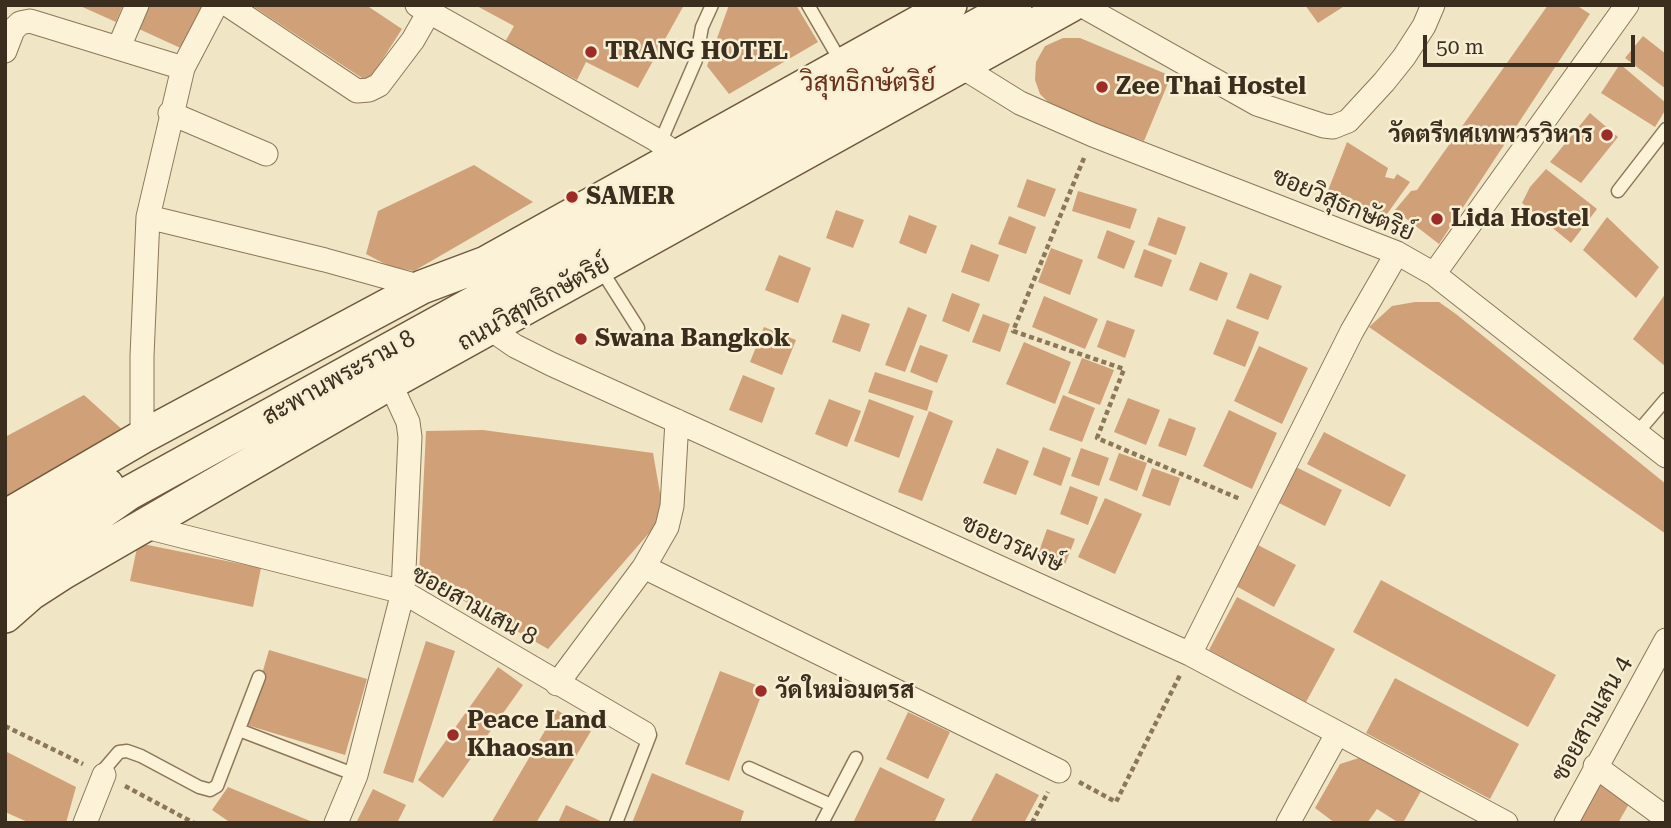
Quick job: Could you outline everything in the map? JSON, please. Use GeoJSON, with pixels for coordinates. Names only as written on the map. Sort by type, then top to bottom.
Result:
{"type":"FeatureCollection","features":[{"type":"Feature","properties":{"kind":"main road"},"geometry":{"type":"LineString","coordinates":[[5,517],[142,438],[422,288],[486,263],[669,149],[842,65],[950,5]]}},
{"type":"Feature","properties":{"kind":"main road","name":"สะพานพระราม 8"},"geometry":{"type":"LineString","coordinates":[[5,584],[19,570],[129,493],[1015,5]]}},
{"type":"Feature","properties":{"kind":"main road","name":"ถนนวิสุทธิกษัตริย์"},"geometry":{"type":"LineString","coordinates":[[5,616],[30,594],[142,526],[390,383],[1071,5]]}},
{"type":"Feature","properties":{"kind":"main road","name":"สะพานพระราม 8"},"geometry":{"type":"LineString","coordinates":[[5,550],[37,524],[453,291],[486,263]]}},
{"type":"Feature","properties":{"kind":"street"},"geometry":{"type":"LineString","coordinates":[[120,47],[137,5]]}},
{"type":"Feature","properties":{"kind":"street"},"geometry":{"type":"LineString","coordinates":[[142,438],[142,356],[148,217],[170,113],[183,68],[216,5]]}},
{"type":"Feature","properties":{"kind":"street"},"geometry":{"type":"LineString","coordinates":[[228,5],[357,91],[369,90],[379,85],[413,40],[423,9],[669,149]]}},
{"type":"Feature","properties":{"kind":"street"},"geometry":{"type":"LineString","coordinates":[[1081,5],[1257,104],[1333,127],[1348,121],[1405,57],[1433,5]]}},
{"type":"Feature","properties":{"kind":"street"},"geometry":{"type":"LineString","coordinates":[[1434,274],[1627,5]]}},
{"type":"Feature","properties":{"kind":"street"},"geometry":{"type":"LineString","coordinates":[[5,51],[13,30],[20,23],[30,21],[183,68]]}},
{"type":"Feature","properties":{"kind":"street","name":"ซอยวิสุธกษัตริย์"},"geometry":{"type":"LineString","coordinates":[[961,67],[1020,103],[1093,135],[1396,253],[1434,274],[1666,456]]}},
{"type":"Feature","properties":{"kind":"street"},"geometry":{"type":"LineString","coordinates":[[170,113],[266,154]]}},
{"type":"Feature","properties":{"kind":"street"},"geometry":{"type":"LineString","coordinates":[[148,217],[325,260],[422,288]]}},
{"type":"Feature","properties":{"kind":"street"},"geometry":{"type":"LineString","coordinates":[[1190,654],[1352,331],[1396,253]]}},
{"type":"Feature","properties":{"kind":"street","name":"ซอยวรผงษ์"},"geometry":{"type":"LineString","coordinates":[[489,328],[539,358],[1190,654],[1506,823]]}},
{"type":"Feature","properties":{"kind":"street"},"geometry":{"type":"LineString","coordinates":[[335,823],[356,775],[403,592],[410,436],[408,422],[390,383]]}},
{"type":"Feature","properties":{"kind":"street"},"geometry":{"type":"LineString","coordinates":[[557,684],[644,567],[667,527],[672,506],[677,421]]}},
{"type":"Feature","properties":{"kind":"street","name":"ซอยสามเสน 8"},"geometry":{"type":"LineString","coordinates":[[142,526],[403,592],[644,733]]}},
{"type":"Feature","properties":{"kind":"street"},"geometry":{"type":"LineString","coordinates":[[644,567],[1059,771]]}},
{"type":"Feature","properties":{"kind":"street","name":"ซอยสามเสน 4"},"geometry":{"type":"LineString","coordinates":[[1566,823],[1666,640]]}},
{"type":"Feature","properties":{"kind":"street"},"geometry":{"type":"LineString","coordinates":[[1288,823],[1337,734]]}},
{"type":"Feature","properties":{"kind":"street"},"geometry":{"type":"LineString","coordinates":[[1595,766],[1666,818]]}},
{"type":"Feature","properties":{"kind":"street"},"geometry":{"type":"LineString","coordinates":[[85,823],[102,774]]}},
{"type":"Feature","properties":{"kind":"lane"},"geometry":{"type":"LineString","coordinates":[[669,149],[696,60],[702,27],[712,5]]}},
{"type":"Feature","properties":{"kind":"lane"},"geometry":{"type":"LineString","coordinates":[[808,5],[842,65]]}},
{"type":"Feature","properties":{"kind":"lane"},"geometry":{"type":"LineString","coordinates":[[1618,191],[1666,129]]}},
{"type":"Feature","properties":{"kind":"lane"},"geometry":{"type":"LineString","coordinates":[[599,267],[638,328]]}},
{"type":"Feature","properties":{"kind":"lane"},"geometry":{"type":"LineString","coordinates":[[1637,433],[1666,399]]}},
{"type":"Feature","properties":{"kind":"lane"},"geometry":{"type":"LineString","coordinates":[[102,774],[118,752],[127,751],[199,787],[210,790],[217,786],[259,677]]}},
{"type":"Feature","properties":{"kind":"lane"},"geometry":{"type":"LineString","coordinates":[[239,730],[356,775]]}},
{"type":"Feature","properties":{"kind":"lane"},"geometry":{"type":"LineString","coordinates":[[616,823],[650,735],[644,733]]}},
{"type":"Feature","properties":{"kind":"lane"},"geometry":{"type":"LineString","coordinates":[[822,823],[856,758]]}},
{"type":"Feature","properties":{"kind":"lane"},"geometry":{"type":"LineString","coordinates":[[749,768],[831,805]]}},
{"type":"Feature","properties":{"kind":"path"},"geometry":{"type":"LineString","coordinates":[[1093,135],[1013,331],[1124,369],[1097,438],[1243,500],[1258,516]]}},
{"type":"Feature","properties":{"kind":"path"},"geometry":{"type":"LineString","coordinates":[[1032,823],[1059,771],[1116,802],[1190,654]]}},
{"type":"Feature","properties":{"kind":"building"},"geometry":{"type":"Polygon","coordinates":[[[78,5],[123,5],[116,22],[78,5]]]}},
{"type":"Feature","properties":{"kind":"building"},"geometry":{"type":"Polygon","coordinates":[[[149,5],[207,5],[187,51],[139,29],[149,5]]]}},
{"type":"Feature","properties":{"kind":"building"},"geometry":{"type":"Polygon","coordinates":[[[251,5],[366,5],[402,29],[368,82],[251,5]]]}},
{"type":"Feature","properties":{"kind":"building","name":"TRANG HOTEL"},"geometry":{"type":"Polygon","coordinates":[[[475,5],[684,5],[638,88],[586,62],[577,80],[505,42],[514,26],[475,5]]]}},
{"type":"Feature","properties":{"kind":"building"},"geometry":{"type":"Polygon","coordinates":[[[729,5],[796,5],[818,42],[729,94],[707,66],[729,5]]]}},
{"type":"Feature","properties":{"kind":"building"},"geometry":{"type":"Polygon","coordinates":[[[1305,5],[1346,5],[1318,23],[1305,5]]]}},
{"type":"Feature","properties":{"kind":"building"},"geometry":{"type":"Polygon","coordinates":[[[1548,5],[1576,5],[1590,14],[1439,244],[1395,210],[1411,191],[1417,190],[1548,5]]]}},
{"type":"Feature","properties":{"kind":"building"},"geometry":{"type":"Polygon","coordinates":[[[1643,36],[1666,54],[1666,89],[1625,58],[1643,36]]]}},
{"type":"Feature","properties":{"kind":"building","name":"Zee Thai Hostel"},"geometry":{"type":"Polygon","coordinates":[[[1063,38],[1080,38],[1171,76],[1144,141],[1056,110],[1040,94],[1035,80],[1036,62],[1045,46],[1063,38]]]}},
{"type":"Feature","properties":{"kind":"building"},"geometry":{"type":"Polygon","coordinates":[[[1620,64],[1666,103],[1666,109],[1655,127],[1601,93],[1620,64]]]}},
{"type":"Feature","properties":{"kind":"building"},"geometry":{"type":"Polygon","coordinates":[[[1590,113],[1618,137],[1581,183],[1550,162],[1590,113]]]}},
{"type":"Feature","properties":{"kind":"building"},"geometry":{"type":"Polygon","coordinates":[[[1347,142],[1388,168],[1385,177],[1394,179],[1397,174],[1410,182],[1387,214],[1327,193],[1347,142]]]}},
{"type":"Feature","properties":{"kind":"building"},"geometry":{"type":"Polygon","coordinates":[[[474,165],[533,202],[414,271],[389,266],[366,254],[378,211],[474,165]]]}},
{"type":"Feature","properties":{"kind":"building"},"geometry":{"type":"Polygon","coordinates":[[[1546,169],[1597,209],[1571,243],[1522,203],[1530,187],[1546,169]]]}},
{"type":"Feature","properties":{"kind":"building"},"geometry":{"type":"Polygon","coordinates":[[[1027,179],[1056,189],[1045,217],[1017,207],[1027,179]]]}},
{"type":"Feature","properties":{"kind":"building"},"geometry":{"type":"Polygon","coordinates":[[[1078,191],[1137,209],[1130,229],[1072,211],[1078,191]]]}},
{"type":"Feature","properties":{"kind":"building"},"geometry":{"type":"Polygon","coordinates":[[[836,210],[864,220],[853,248],[826,238],[836,210]]]}},
{"type":"Feature","properties":{"kind":"building"},"geometry":{"type":"Polygon","coordinates":[[[909,215],[937,226],[926,254],[899,243],[909,215]]]}},
{"type":"Feature","properties":{"kind":"building"},"geometry":{"type":"Polygon","coordinates":[[[1009,216],[1036,227],[1026,254],[998,244],[1009,216]]]}},
{"type":"Feature","properties":{"kind":"building"},"geometry":{"type":"Polygon","coordinates":[[[1158,217],[1186,227],[1176,255],[1148,245],[1158,217]]]}},
{"type":"Feature","properties":{"kind":"building"},"geometry":{"type":"Polygon","coordinates":[[[1607,217],[1659,267],[1636,298],[1583,250],[1607,217]]]}},
{"type":"Feature","properties":{"kind":"building"},"geometry":{"type":"Polygon","coordinates":[[[1107,230],[1135,241],[1124,269],[1097,258],[1107,230]]]}},
{"type":"Feature","properties":{"kind":"building"},"geometry":{"type":"Polygon","coordinates":[[[971,244],[999,255],[989,282],[961,272],[971,244]]]}},
{"type":"Feature","properties":{"kind":"building"},"geometry":{"type":"Polygon","coordinates":[[[1051,248],[1083,260],[1070,295],[1038,282],[1051,248]]]}},
{"type":"Feature","properties":{"kind":"building"},"geometry":{"type":"Polygon","coordinates":[[[1144,249],[1172,260],[1162,287],[1134,277],[1144,249]]]}},
{"type":"Feature","properties":{"kind":"building"},"geometry":{"type":"Polygon","coordinates":[[[779,255],[811,268],[798,303],[765,290],[779,255]]]}},
{"type":"Feature","properties":{"kind":"building"},"geometry":{"type":"Polygon","coordinates":[[[1200,262],[1228,273],[1217,301],[1189,290],[1200,262]]]}},
{"type":"Feature","properties":{"kind":"building"},"geometry":{"type":"Polygon","coordinates":[[[1250,273],[1282,286],[1268,320],[1236,308],[1250,273]]]}},
{"type":"Feature","properties":{"kind":"building"},"geometry":{"type":"Polygon","coordinates":[[[952,293],[980,304],[969,332],[942,321],[952,293]]]}},
{"type":"Feature","properties":{"kind":"building"},"geometry":{"type":"Polygon","coordinates":[[[1666,293],[1666,367],[1633,339],[1666,293]]]}},
{"type":"Feature","properties":{"kind":"building"},"geometry":{"type":"Polygon","coordinates":[[[1044,296],[1098,319],[1085,349],[1032,327],[1044,296]]]}},
{"type":"Feature","properties":{"kind":"building"},"geometry":{"type":"Polygon","coordinates":[[[1439,302],[1456,314],[1666,484],[1666,534],[1369,327],[1392,306],[1439,302]]]}},
{"type":"Feature","properties":{"kind":"building"},"geometry":{"type":"Polygon","coordinates":[[[908,307],[927,315],[905,372],[885,365],[908,307]]]}},
{"type":"Feature","properties":{"kind":"building"},"geometry":{"type":"Polygon","coordinates":[[[842,314],[870,324],[860,352],[832,342],[842,314]]]}},
{"type":"Feature","properties":{"kind":"building"},"geometry":{"type":"Polygon","coordinates":[[[983,314],[1010,324],[1000,352],[972,342],[983,314]]]}},
{"type":"Feature","properties":{"kind":"building"},"geometry":{"type":"Polygon","coordinates":[[[1227,319],[1259,332],[1245,367],[1213,354],[1227,319]]]}},
{"type":"Feature","properties":{"kind":"building"},"geometry":{"type":"Polygon","coordinates":[[[1107,320],[1135,330],[1125,358],[1097,347],[1107,320]]]}},
{"type":"Feature","properties":{"kind":"building"},"geometry":{"type":"Polygon","coordinates":[[[764,327],[796,340],[782,375],[750,362],[764,327]]]}},
{"type":"Feature","properties":{"kind":"building"},"geometry":{"type":"Polygon","coordinates":[[[1024,342],[1071,362],[1055,404],[1006,384],[1024,342]]]}},
{"type":"Feature","properties":{"kind":"building"},"geometry":{"type":"Polygon","coordinates":[[[920,345],[948,355],[937,383],[910,372],[920,345]]]}},
{"type":"Feature","properties":{"kind":"building"},"geometry":{"type":"Polygon","coordinates":[[[1259,346],[1308,368],[1282,424],[1234,401],[1259,346]]]}},
{"type":"Feature","properties":{"kind":"building"},"geometry":{"type":"Polygon","coordinates":[[[1082,358],[1114,370],[1100,405],[1068,393],[1082,358]]]}},
{"type":"Feature","properties":{"kind":"building"},"geometry":{"type":"Polygon","coordinates":[[[875,372],[933,391],[927,411],[868,392],[875,372]]]}},
{"type":"Feature","properties":{"kind":"building"},"geometry":{"type":"Polygon","coordinates":[[[743,375],[775,388],[762,423],[729,410],[743,375]]]}},
{"type":"Feature","properties":{"kind":"building"},"geometry":{"type":"Polygon","coordinates":[[[84,395],[126,433],[5,502],[5,437],[84,395]]]}},
{"type":"Feature","properties":{"kind":"building"},"geometry":{"type":"Polygon","coordinates":[[[1063,395],[1095,408],[1082,442],[1049,430],[1063,395]]]}},
{"type":"Feature","properties":{"kind":"building"},"geometry":{"type":"Polygon","coordinates":[[[1128,398],[1160,410],[1146,445],[1114,432],[1128,398]]]}},
{"type":"Feature","properties":{"kind":"building"},"geometry":{"type":"Polygon","coordinates":[[[829,399],[861,411],[847,447],[815,434],[829,399]]]}},
{"type":"Feature","properties":{"kind":"building"},"geometry":{"type":"Polygon","coordinates":[[[869,399],[914,416],[899,458],[854,441],[869,399]]]}},
{"type":"Feature","properties":{"kind":"building"},"geometry":{"type":"Polygon","coordinates":[[[1229,410],[1277,433],[1252,489],[1203,466],[1229,410]]]}},
{"type":"Feature","properties":{"kind":"building"},"geometry":{"type":"Polygon","coordinates":[[[929,411],[953,421],[922,501],[898,492],[929,411]]]}},
{"type":"Feature","properties":{"kind":"building"},"geometry":{"type":"Polygon","coordinates":[[[1169,418],[1196,428],[1186,456],[1158,446],[1169,418]]]}},
{"type":"Feature","properties":{"kind":"building"},"geometry":{"type":"Polygon","coordinates":[[[483,430],[653,453],[664,516],[548,649],[419,575],[426,431],[483,430]]]}},
{"type":"Feature","properties":{"kind":"building"},"geometry":{"type":"Polygon","coordinates":[[[1324,432],[1406,475],[1390,507],[1307,464],[1324,432]]]}},
{"type":"Feature","properties":{"kind":"building"},"geometry":{"type":"Polygon","coordinates":[[[1043,447],[1071,458],[1061,486],[1033,475],[1043,447]]]}},
{"type":"Feature","properties":{"kind":"building"},"geometry":{"type":"Polygon","coordinates":[[[997,448],[1029,461],[1016,495],[983,483],[997,448]]]}},
{"type":"Feature","properties":{"kind":"building"},"geometry":{"type":"Polygon","coordinates":[[[1081,448],[1109,458],[1099,486],[1071,476],[1081,448]]]}},
{"type":"Feature","properties":{"kind":"building"},"geometry":{"type":"Polygon","coordinates":[[[1119,453],[1147,463],[1137,491],[1109,480],[1119,453]]]}},
{"type":"Feature","properties":{"kind":"building"},"geometry":{"type":"Polygon","coordinates":[[[1296,467],[1342,490],[1325,526],[1279,503],[1296,467]]]}},
{"type":"Feature","properties":{"kind":"building"},"geometry":{"type":"Polygon","coordinates":[[[1152,468],[1180,478],[1170,506],[1142,496],[1152,468]]]}},
{"type":"Feature","properties":{"kind":"building"},"geometry":{"type":"Polygon","coordinates":[[[1070,486],[1098,497],[1088,525],[1060,514],[1070,486]]]}},
{"type":"Feature","properties":{"kind":"building"},"geometry":{"type":"Polygon","coordinates":[[[1105,498],[1142,514],[1115,574],[1078,557],[1105,498]]]}},
{"type":"Feature","properties":{"kind":"building"},"geometry":{"type":"Polygon","coordinates":[[[1047,529],[1075,539],[1064,567],[1037,557],[1047,529]]]}},
{"type":"Feature","properties":{"kind":"building"},"geometry":{"type":"Polygon","coordinates":[[[138,543],[261,568],[253,607],[130,581],[138,543]]]}},
{"type":"Feature","properties":{"kind":"building"},"geometry":{"type":"Polygon","coordinates":[[[1258,545],[1296,565],[1274,607],[1236,586],[1258,545]]]}},
{"type":"Feature","properties":{"kind":"building"},"geometry":{"type":"Polygon","coordinates":[[[1381,580],[1556,675],[1528,727],[1353,632],[1381,580]]]}},
{"type":"Feature","properties":{"kind":"building"},"geometry":{"type":"Polygon","coordinates":[[[1237,597],[1335,649],[1306,702],[1209,650],[1237,597]]]}},
{"type":"Feature","properties":{"kind":"building"},"geometry":{"type":"Polygon","coordinates":[[[426,641],[455,651],[413,783],[383,773],[426,641]]]}},
{"type":"Feature","properties":{"kind":"building"},"geometry":{"type":"Polygon","coordinates":[[[269,650],[367,679],[345,755],[247,725],[269,650]]]}},
{"type":"Feature","properties":{"kind":"building"},"geometry":{"type":"Polygon","coordinates":[[[498,667],[523,685],[443,798],[418,780],[498,667]]]}},
{"type":"Feature","properties":{"kind":"building"},"geometry":{"type":"Polygon","coordinates":[[[720,671],[764,688],[729,781],[685,764],[720,671]]]}},
{"type":"Feature","properties":{"kind":"building"},"geometry":{"type":"Polygon","coordinates":[[[1395,678],[1519,744],[1490,799],[1366,733],[1395,678]]]}},
{"type":"Feature","properties":{"kind":"building"},"geometry":{"type":"Polygon","coordinates":[[[557,710],[591,731],[536,823],[491,823],[557,710]]]}},
{"type":"Feature","properties":{"kind":"building"},"geometry":{"type":"Polygon","coordinates":[[[908,712],[950,732],[928,779],[886,759],[908,712]]]}},
{"type":"Feature","properties":{"kind":"building"},"geometry":{"type":"Polygon","coordinates":[[[5,751],[76,787],[66,823],[30,823],[5,812],[5,751]]]}},
{"type":"Feature","properties":{"kind":"building"},"geometry":{"type":"Polygon","coordinates":[[[1359,758],[1421,791],[1403,823],[1377,809],[1367,823],[1335,823],[1315,808],[1340,764],[1359,758]]]}},
{"type":"Feature","properties":{"kind":"building"},"geometry":{"type":"Polygon","coordinates":[[[880,767],[945,799],[934,823],[853,823],[880,767]]]}},
{"type":"Feature","properties":{"kind":"building"},"geometry":{"type":"Polygon","coordinates":[[[652,773],[744,811],[740,823],[632,823],[652,773]]]}},
{"type":"Feature","properties":{"kind":"building"},"geometry":{"type":"Polygon","coordinates":[[[996,773],[1039,795],[1024,823],[970,823],[996,773]]]}},
{"type":"Feature","properties":{"kind":"building"},"geometry":{"type":"Polygon","coordinates":[[[1601,778],[1633,797],[1618,823],[1574,823],[1601,778]]]}},
{"type":"Feature","properties":{"kind":"building"},"geometry":{"type":"Polygon","coordinates":[[[228,787],[315,823],[231,823],[212,810],[228,787]]]}},
{"type":"Feature","properties":{"kind":"building"},"geometry":{"type":"Polygon","coordinates":[[[373,789],[406,805],[397,823],[356,823],[373,789]]]}},
{"type":"Feature","properties":{"kind":"building"},"geometry":{"type":"Polygon","coordinates":[[[566,805],[605,823],[558,823],[566,805]]]}},
{"type":"Feature","properties":{"kind":"place","name":"TRANG HOTEL"},"geometry":{"type":"Point","coordinates":[591,52]}},
{"type":"Feature","properties":{"kind":"place","name":"Zee Thai Hostel"},"geometry":{"type":"Point","coordinates":[1102,87]}},
{"type":"Feature","properties":{"kind":"place","name":"วัดตรีทศเทพวรวิหาร"},"geometry":{"type":"Point","coordinates":[1607,135]}},
{"type":"Feature","properties":{"kind":"place","name":"SAMER"},"geometry":{"type":"Point","coordinates":[572,197]}},
{"type":"Feature","properties":{"kind":"place","name":"Lida Hostel"},"geometry":{"type":"Point","coordinates":[1437,219]}},
{"type":"Feature","properties":{"kind":"place","name":"Swana Bangkok"},"geometry":{"type":"Point","coordinates":[581,339]}},
{"type":"Feature","properties":{"kind":"place","name":"วัดใหม่อมตรส"},"geometry":{"type":"Point","coordinates":[761,691]}},
{"type":"Feature","properties":{"kind":"place","name":"Peace Land Khaosan"},"geometry":{"type":"Point","coordinates":[453,735]}},
{"type":"Feature","properties":{"kind":"district","name":"วิสุทธิกษัตริย์"},"geometry":{"type":"Point","coordinates":[868,83]}}]}
